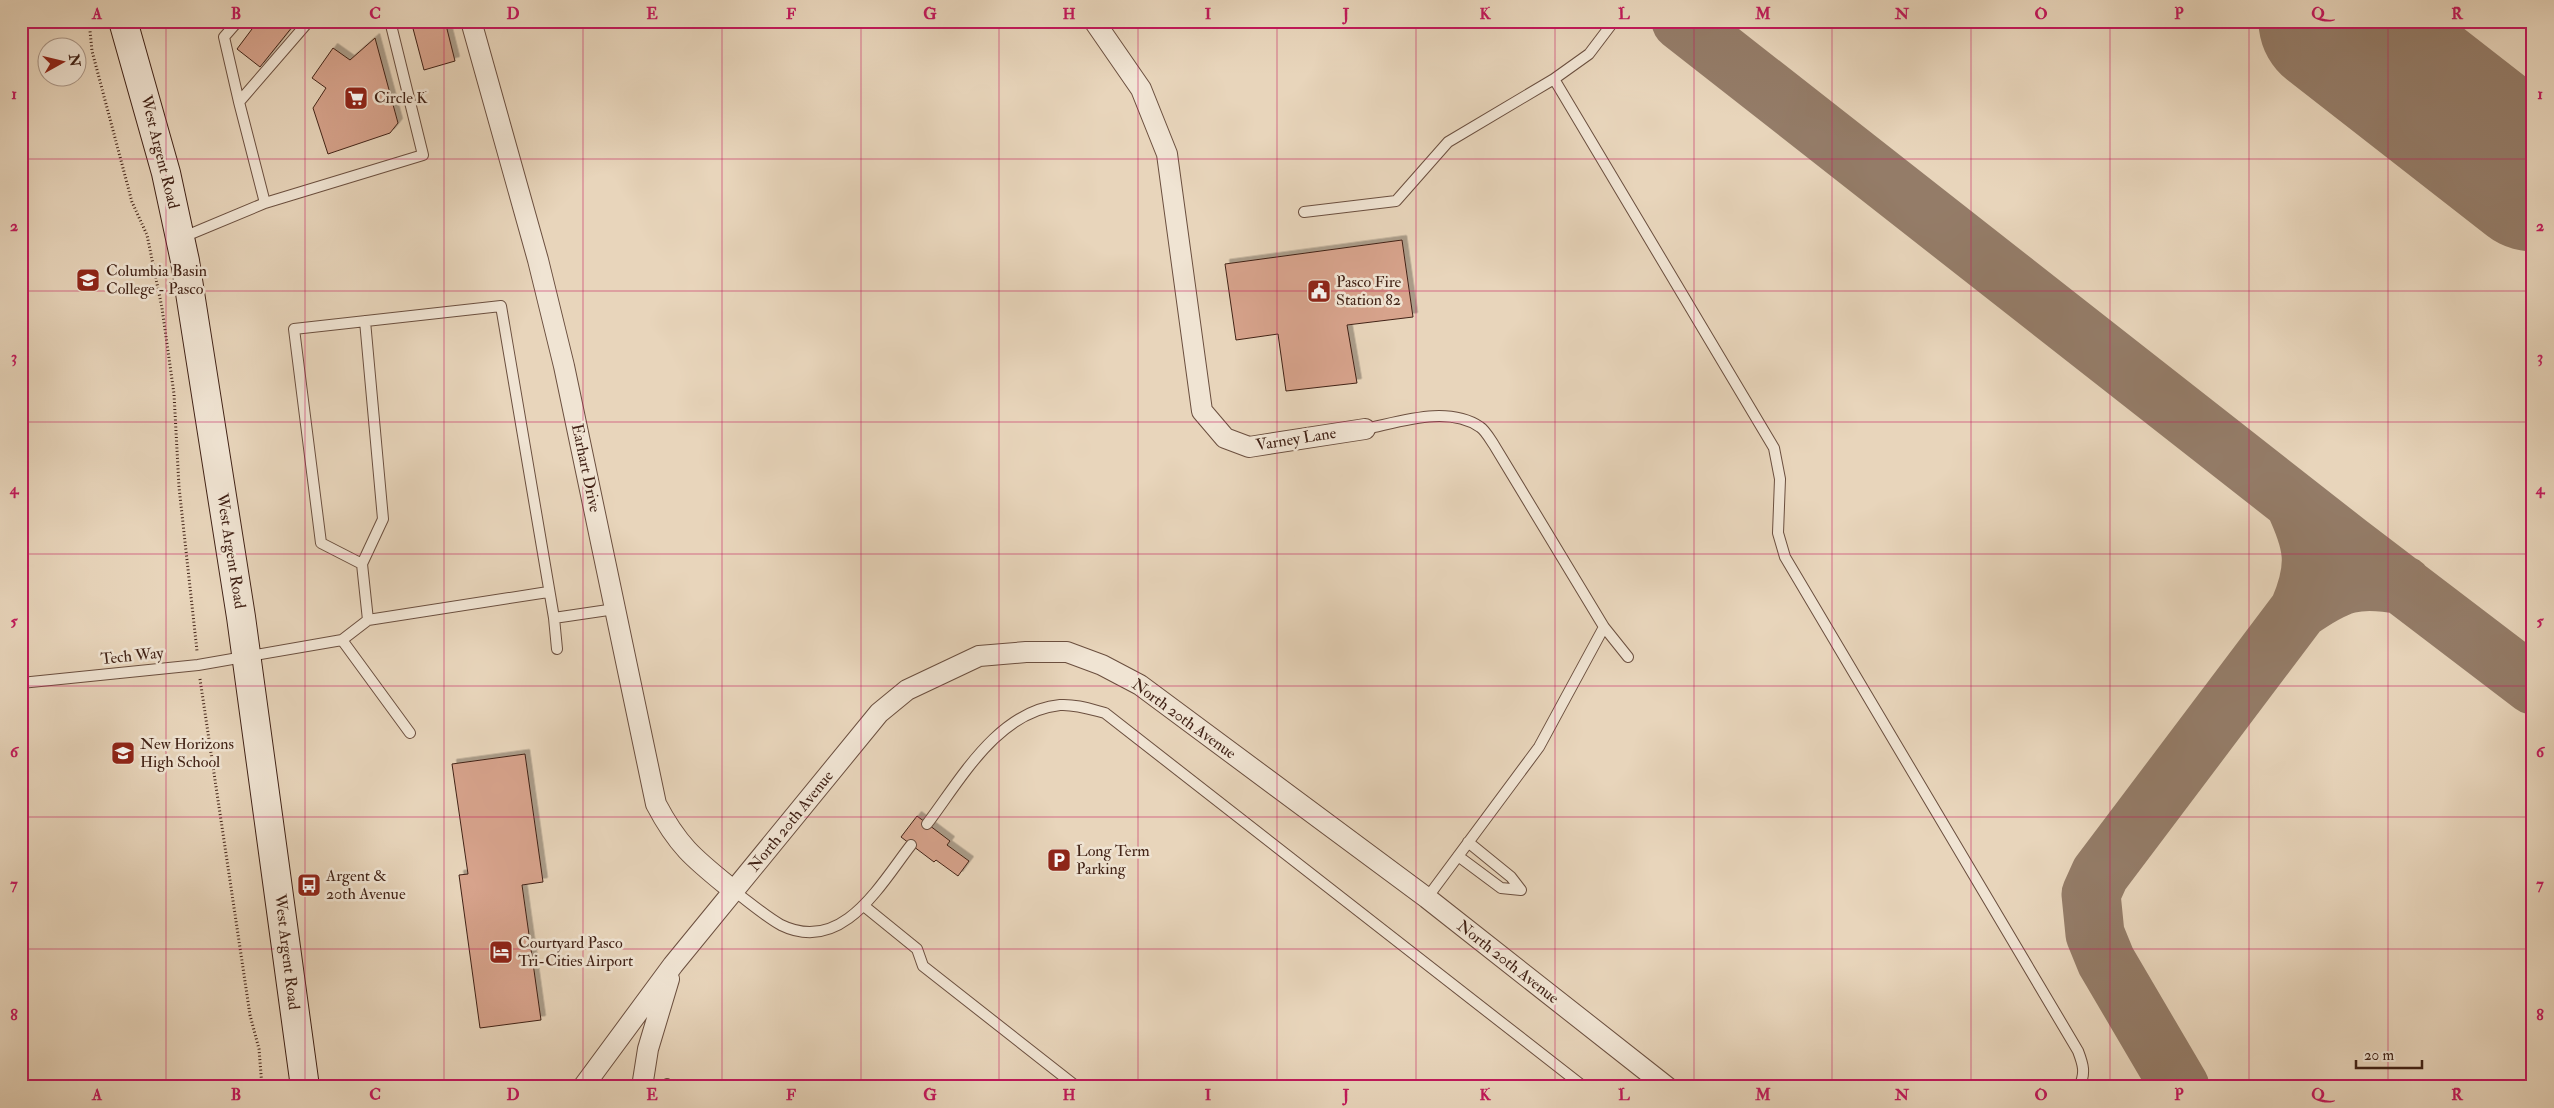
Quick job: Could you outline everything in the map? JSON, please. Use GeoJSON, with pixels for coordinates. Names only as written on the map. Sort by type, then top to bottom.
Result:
{"type":"FeatureCollection","features":[{"type":"Feature","properties":{"kind":"main road","name":"West Argent Road"},"geometry":{"type":"LineString","coordinates":[[123,21],[166,173],[180,238],[206,388],[246,657],[304,1082]]}},
{"type":"Feature","properties":{"kind":"street","name":"Earhart Drive"},"geometry":{"type":"LineString","coordinates":[[470,21],[550,308],[656,804],[671,833],[690,856],[734,891]]}},
{"type":"Feature","properties":{"kind":"street","name":"Varney Lane"},"geometry":{"type":"LineString","coordinates":[[1094,21],[1141,89],[1167,154],[1202,411],[1225,438],[1249,447],[1365,429]]}},
{"type":"Feature","properties":{"kind":"street","name":"North 20th Avenue"},"geometry":{"type":"LineString","coordinates":[[583,1087],[673,965],[879,713],[907,690],[979,656],[1026,652],[1067,652],[1102,665],[1140,685],[1427,898],[1667,1087]]}},
{"type":"Feature","properties":{"kind":"street"},"geometry":{"type":"LineString","coordinates":[[642,1087],[648,1049],[673,965]]}},
{"type":"Feature","properties":{"kind":"lane"},"geometry":{"type":"LineString","coordinates":[[238,21],[224,37],[265,203]]}},
{"type":"Feature","properties":{"kind":"lane"},"geometry":{"type":"LineString","coordinates":[[239,102],[309,21]]}},
{"type":"Feature","properties":{"kind":"lane"},"geometry":{"type":"LineString","coordinates":[[180,238],[265,203],[423,155],[390,21]]}},
{"type":"Feature","properties":{"kind":"lane"},"geometry":{"type":"LineString","coordinates":[[1304,212],[1396,201],[1448,142],[1554,79],[1590,54],[1614,21]]}},
{"type":"Feature","properties":{"kind":"lane"},"geometry":{"type":"LineString","coordinates":[[1554,79],[1774,448],[1780,479],[1778,533],[1785,557],[2078,1051],[2084,1065],[2084,1078],[2079,1087]]}},
{"type":"Feature","properties":{"kind":"lane"},"geometry":{"type":"LineString","coordinates":[[362,564],[321,543],[294,329],[501,306],[548,592],[554,618],[557,649]]}},
{"type":"Feature","properties":{"kind":"lane"},"geometry":{"type":"LineString","coordinates":[[366,321],[383,519],[362,564],[368,620]]}},
{"type":"Feature","properties":{"kind":"lane","name":"Varney Lane"},"geometry":{"type":"LineString","coordinates":[[1365,429],[1425,417],[1458,417],[1481,427],[1494,445],[1604,627],[1628,657]]}},
{"type":"Feature","properties":{"kind":"lane"},"geometry":{"type":"LineString","coordinates":[[410,733],[342,640],[368,620],[548,592]]}},
{"type":"Feature","properties":{"kind":"lane"},"geometry":{"type":"LineString","coordinates":[[554,618],[615,609]]}},
{"type":"Feature","properties":{"kind":"lane"},"geometry":{"type":"LineString","coordinates":[[1427,898],[1539,747],[1604,627]]}},
{"type":"Feature","properties":{"kind":"lane","name":"Tech Way"},"geometry":{"type":"LineString","coordinates":[[21,683],[198,665],[342,640]]}},
{"type":"Feature","properties":{"kind":"lane"},"geometry":{"type":"LineString","coordinates":[[927,824],[993,738],[1011,722],[1046,708],[1060,705],[1078,706],[1105,713],[1584,1087]]}},
{"type":"Feature","properties":{"kind":"lane"},"geometry":{"type":"LineString","coordinates":[[1458,856],[1501,888],[1521,890],[1511,877],[1468,842]]}},
{"type":"Feature","properties":{"kind":"lane"},"geometry":{"type":"LineString","coordinates":[[734,891],[781,924],[801,932],[835,927],[851,919],[864,906],[911,845]]}},
{"type":"Feature","properties":{"kind":"lane"},"geometry":{"type":"LineString","coordinates":[[864,906],[917,950],[923,966],[1077,1087]]}},
{"type":"Feature","properties":{"kind":"path"},"geometry":{"type":"LineString","coordinates":[[89,21],[92,51],[132,202],[148,235],[162,308],[174,394],[179,487],[196,624],[198,665],[250,1015],[259,1049],[262,1087]]}},
{"type":"Feature","properties":{"kind":"building"},"geometry":{"type":"Polygon","coordinates":[[[258,21],[297,21],[260,67],[237,49],[258,21]]]}},
{"type":"Feature","properties":{"kind":"building"},"geometry":{"type":"Polygon","coordinates":[[[411,21],[445,21],[455,61],[424,70],[411,21]]]}},
{"type":"Feature","properties":{"kind":"building","name":"Circle K"},"geometry":{"type":"Polygon","coordinates":[[[375,38],[398,123],[390,133],[328,154],[313,108],[326,88],[312,78],[333,48],[350,60],[375,38]]]}},
{"type":"Feature","properties":{"kind":"building","name":"Pasco Fire Station 82"},"geometry":{"type":"Polygon","coordinates":[[[1402,240],[1413,317],[1347,325],[1357,383],[1286,391],[1278,334],[1236,340],[1225,264],[1402,240]]]}},
{"type":"Feature","properties":{"kind":"building","name":"Courtyard Pasco Tri-Cities Airport"},"geometry":{"type":"Polygon","coordinates":[[[525,754],[543,882],[522,885],[541,1020],[480,1028],[459,875],[468,874],[452,764],[525,754]]]}},
{"type":"Feature","properties":{"kind":"building"},"geometry":{"type":"Polygon","coordinates":[[[917,816],[950,841],[947,845],[969,861],[958,876],[936,860],[934,862],[901,837],[917,816]]]}},
{"type":"Feature","properties":{"kind":"taxiway"},"geometry":{"type":"LineString","coordinates":[[1681,21],[2348,544],[2533,685]]}},
{"type":"Feature","properties":{"kind":"taxiway"},"geometry":{"type":"LineString","coordinates":[[2294,502],[2306,530],[2311,555],[2309,580],[2299,610],[2325,593],[2348,584],[2372,581],[2403,585]]}},
{"type":"Feature","properties":{"kind":"taxiway"},"geometry":{"type":"LineString","coordinates":[[2180,1087],[2106,961],[2095,934],[2091,894],[2100,874],[2299,610]]}},
{"type":"Feature","properties":{"kind":"runway"},"geometry":{"type":"LineString","coordinates":[[2333,21],[2533,177]]}},
{"type":"Feature","properties":{"kind":"place","name":"Circle K"},"geometry":{"type":"Point","coordinates":[356,98]}},
{"type":"Feature","properties":{"kind":"place","name":"Columbia Basin College - Pasco"},"geometry":{"type":"Point","coordinates":[88,280]}},
{"type":"Feature","properties":{"kind":"place","name":"Pasco Fire Station 82"},"geometry":{"type":"Point","coordinates":[1319,291]}},
{"type":"Feature","properties":{"kind":"place","name":"New Horizons High School"},"geometry":{"type":"Point","coordinates":[123,753]}},
{"type":"Feature","properties":{"kind":"place","name":"Long Term Parking"},"geometry":{"type":"Point","coordinates":[1059,860]}},
{"type":"Feature","properties":{"kind":"place","name":"Argent & 20th Avenue"},"geometry":{"type":"Point","coordinates":[309,885]}},
{"type":"Feature","properties":{"kind":"place","name":"Courtyard Pasco Tri-Cities Airport"},"geometry":{"type":"Point","coordinates":[501,952]}}]}
